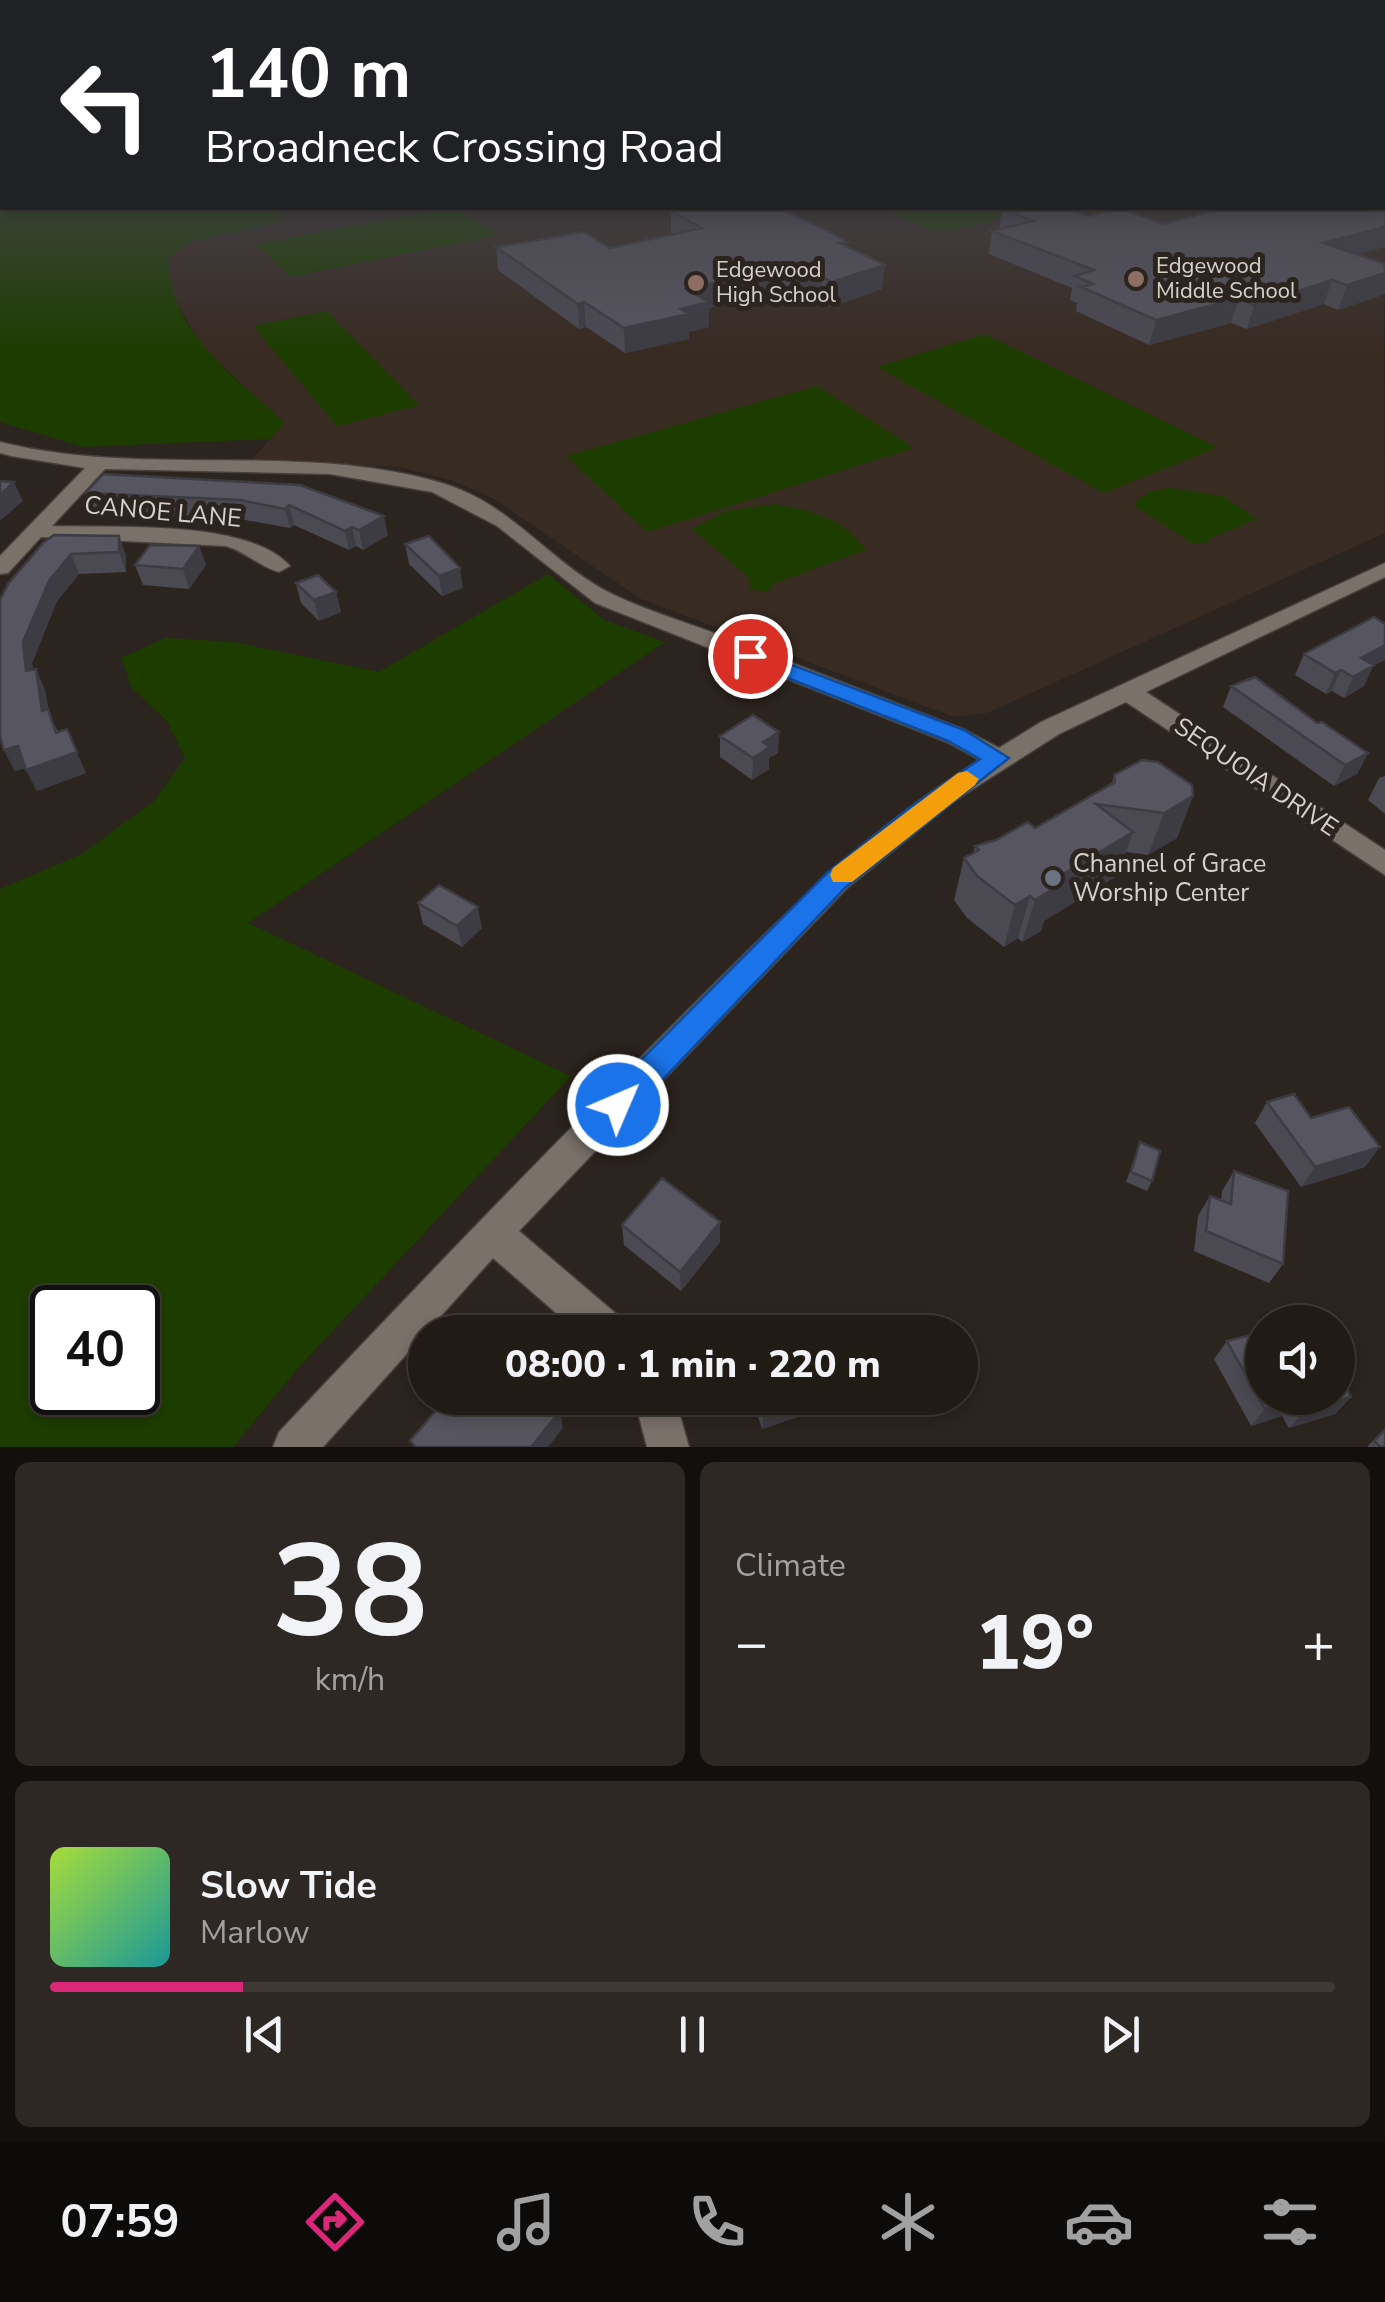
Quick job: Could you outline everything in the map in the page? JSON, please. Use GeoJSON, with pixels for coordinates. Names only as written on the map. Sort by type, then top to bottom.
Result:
{"type":"FeatureCollection","features":[{"type":"Feature","properties":{"kind":"street"},"geometry":{"type":"LineString","coordinates":[[0,446],[48,458],[100,463],[357,472],[440,488],[472,500],[571,578],[615,603],[956,736],[998,758]]}},
{"type":"Feature","properties":{"kind":"street"},"geometry":{"type":"LineString","coordinates":[[0,568],[100,463]]}},
{"type":"Feature","properties":{"kind":"street","name":"CANOE LANE"},"geometry":{"type":"LineString","coordinates":[[36,531],[227,540],[251,547],[279,566]]}},
{"type":"Feature","properties":{"kind":"street"},"geometry":{"type":"LineString","coordinates":[[294,1447],[492,1232],[836,880],[918,814],[998,758],[1127,691],[1385,569]]}},
{"type":"Feature","properties":{"kind":"street","name":"SEQUOIA DRIVE"},"geometry":{"type":"LineString","coordinates":[[1127,691],[1385,864]]}},
{"type":"Feature","properties":{"kind":"street"},"geometry":{"type":"LineString","coordinates":[[492,1232],[587,1315]]}},
{"type":"Feature","properties":{"kind":"street"},"geometry":{"type":"LineString","coordinates":[[660,1415],[668,1447]]}},
{"type":"Feature","properties":{"kind":"shaded area"},"geometry":{"type":"Polygon","coordinates":[[[283,214],[1383,214],[1385,533],[987,713],[954,717],[641,599],[494,499],[451,480],[399,467],[251,461],[284,423],[202,347],[169,288],[168,259],[188,242],[273,224],[283,214]]]}},
{"type":"Feature","properties":{"kind":"green space"},"geometry":{"type":"Polygon","coordinates":[[[0,214],[283,214],[273,224],[188,242],[168,259],[171,285],[192,331],[226,370],[285,423],[270,439],[84,447],[0,422],[0,214]]]}},
{"type":"Feature","properties":{"kind":"green space"},"geometry":{"type":"Polygon","coordinates":[[[419,214],[466,214],[498,235],[290,277],[256,244],[419,214]]]}},
{"type":"Feature","properties":{"kind":"green space"},"geometry":{"type":"Polygon","coordinates":[[[895,214],[1024,214],[949,231],[931,230],[895,214]]]}},
{"type":"Feature","properties":{"kind":"green space"},"geometry":{"type":"Polygon","coordinates":[[[326,311],[419,405],[337,426],[253,326],[326,311]]]}},
{"type":"Feature","properties":{"kind":"green space"},"geometry":{"type":"Polygon","coordinates":[[[984,334],[1218,447],[1104,493],[877,367],[984,334]]]}},
{"type":"Feature","properties":{"kind":"green space"},"geometry":{"type":"Polygon","coordinates":[[[817,386],[914,448],[647,532],[566,456],[817,386]]]}},
{"type":"Feature","properties":{"kind":"green space"},"geometry":{"type":"Polygon","coordinates":[[[1169,488],[1223,496],[1257,519],[1208,539],[1206,544],[1193,544],[1132,504],[1149,492],[1169,488]]]}},
{"type":"Feature","properties":{"kind":"green space"},"geometry":{"type":"Polygon","coordinates":[[[775,504],[837,523],[866,550],[775,583],[767,592],[749,589],[749,578],[692,529],[728,510],[775,504]]]}},
{"type":"Feature","properties":{"kind":"green space"},"geometry":{"type":"Polygon","coordinates":[[[548,574],[604,620],[665,642],[248,923],[571,1076],[297,1369],[233,1447],[0,1447],[0,889],[82,854],[154,801],[185,758],[167,721],[132,688],[121,658],[166,638],[234,642],[379,672],[548,574]]]}},
{"type":"Feature","properties":{"kind":"building","name":"Edgewood High School"},"geometry":{"type":"Polygon","coordinates":[[[676,214],[791,214],[885,265],[832,282],[822,277],[797,283],[773,270],[686,289],[709,302],[681,309],[689,314],[624,328],[584,302],[578,304],[496,247],[584,232],[610,248],[702,228],[676,214]]]}},
{"type":"Feature","properties":{"kind":"building"},"geometry":{"type":"Polygon","coordinates":[[[1014,214],[1135,214],[1163,224],[1203,214],[1385,214],[1385,227],[1323,243],[1385,264],[1385,273],[1347,285],[1332,280],[1254,305],[1239,298],[1156,320],[1081,287],[1093,284],[1075,276],[1094,270],[992,231],[1034,221],[1014,214]]]}},
{"type":"Feature","properties":{"kind":"building"},"geometry":{"type":"Polygon","coordinates":[[[103,474],[300,485],[384,516],[359,530],[352,527],[345,531],[289,505],[285,509],[240,500],[86,493],[103,474]]]}},
{"type":"Feature","properties":{"kind":"building"},"geometry":{"type":"Polygon","coordinates":[[[0,481],[14,482],[0,495],[0,481]]]}},
{"type":"Feature","properties":{"kind":"building"},"geometry":{"type":"Polygon","coordinates":[[[54,535],[119,536],[119,552],[71,554],[49,581],[23,642],[26,671],[36,669],[42,711],[48,709],[56,733],[67,729],[77,752],[26,770],[18,746],[4,750],[0,736],[0,600],[8,584],[54,535]]]}},
{"type":"Feature","properties":{"kind":"building"},"geometry":{"type":"Polygon","coordinates":[[[429,536],[460,568],[439,576],[405,544],[429,536]]]}},
{"type":"Feature","properties":{"kind":"building"},"geometry":{"type":"Polygon","coordinates":[[[150,545],[199,546],[183,569],[135,565],[150,545]]]}},
{"type":"Feature","properties":{"kind":"building"},"geometry":{"type":"Polygon","coordinates":[[[318,575],[336,592],[314,600],[296,583],[318,575]]]}},
{"type":"Feature","properties":{"kind":"building"},"geometry":{"type":"Polygon","coordinates":[[[1374,617],[1385,624],[1385,645],[1361,658],[1374,665],[1353,677],[1341,670],[1335,673],[1304,654],[1374,617]]]}},
{"type":"Feature","properties":{"kind":"building"},"geometry":{"type":"Polygon","coordinates":[[[1255,677],[1317,723],[1322,722],[1368,753],[1345,765],[1231,686],[1255,677]]]}},
{"type":"Feature","properties":{"kind":"building"},"geometry":{"type":"Polygon","coordinates":[[[753,715],[779,732],[763,742],[770,747],[753,758],[720,736],[753,715]]]}},
{"type":"Feature","properties":{"kind":"building"},"geometry":{"type":"Polygon","coordinates":[[[1142,760],[1158,762],[1192,785],[1193,796],[1164,813],[1096,804],[1133,832],[1047,884],[1053,889],[1035,900],[1030,896],[1015,905],[977,876],[964,858],[979,850],[975,846],[996,840],[1028,822],[1035,828],[1115,782],[1114,775],[1142,760]]]}},
{"type":"Feature","properties":{"kind":"building"},"geometry":{"type":"Polygon","coordinates":[[[439,885],[478,907],[457,926],[418,903],[439,885]]]}},
{"type":"Feature","properties":{"kind":"building"},"geometry":{"type":"Polygon","coordinates":[[[1294,1094],[1311,1118],[1349,1107],[1380,1147],[1315,1167],[1267,1102],[1294,1094]]]}},
{"type":"Feature","properties":{"kind":"building"},"geometry":{"type":"Polygon","coordinates":[[[1140,1142],[1160,1151],[1152,1181],[1131,1172],[1140,1142]]]}},
{"type":"Feature","properties":{"kind":"building"},"geometry":{"type":"Polygon","coordinates":[[[1234,1171],[1288,1191],[1283,1264],[1206,1231],[1210,1196],[1231,1204],[1234,1171]]]}},
{"type":"Feature","properties":{"kind":"building"},"geometry":{"type":"Polygon","coordinates":[[[662,1178],[720,1222],[680,1272],[622,1225],[662,1178]]]}},
{"type":"Feature","properties":{"kind":"building"},"geometry":{"type":"Polygon","coordinates":[[[1245,1336],[1245,1373],[1227,1341],[1245,1336]]]}},
{"type":"Feature","properties":{"kind":"building"},"geometry":{"type":"Polygon","coordinates":[[[432,1415],[557,1415],[531,1447],[416,1447],[410,1441],[432,1415]]]}},
{"type":"Feature","properties":{"kind":"building"},"geometry":{"type":"Polygon","coordinates":[[[1385,1430],[1385,1447],[1380,1447],[1374,1441],[1385,1430]]]}},
{"type":"Feature","properties":{"kind":"slow traffic"},"geometry":{"type":"LineString","coordinates":[[843,875],[891,834],[967,779]]}},
{"type":"Feature","properties":{"kind":"place","name":"Edgewood Middle School"},"geometry":{"type":"Point","coordinates":[1136,279]}},
{"type":"Feature","properties":{"kind":"place","name":"Edgewood High School"},"geometry":{"type":"Point","coordinates":[696,283]}},
{"type":"Feature","properties":{"kind":"place","name":"Channel of Grace Worship Center"},"geometry":{"type":"Point","coordinates":[1053,878]}},
{"type":"Feature","properties":{"kind":"route"},"geometry":{"type":"LineString","coordinates":[[618,1105],[836,880],[918,814],[998,758],[956,736],[750,656]]}}]}
